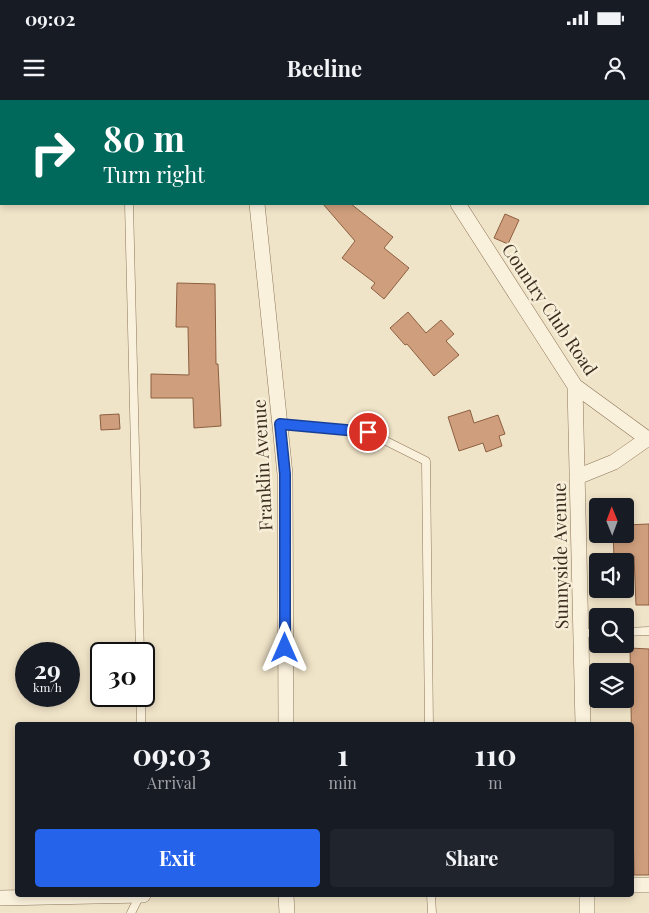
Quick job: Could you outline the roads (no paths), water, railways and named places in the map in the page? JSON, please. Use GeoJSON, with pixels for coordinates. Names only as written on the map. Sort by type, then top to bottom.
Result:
{"type":"FeatureCollection","features":[{"type":"Feature","properties":{"kind":"street","name":"Franklin Avenue"},"geometry":{"type":"LineString","coordinates":[[257,205],[285,474],[286,722]]}},
{"type":"Feature","properties":{"kind":"street","name":"Country Club Road"},"geometry":{"type":"LineString","coordinates":[[459,205],[575,386],[648,439]]}},
{"type":"Feature","properties":{"kind":"street","name":"Sunnyside Avenue"},"geometry":{"type":"LineString","coordinates":[[575,386],[583,722]]}},
{"type":"Feature","properties":{"kind":"street"},"geometry":{"type":"LineString","coordinates":[[577,477],[614,462],[648,439]]}},
{"type":"Feature","properties":{"kind":"street"},"geometry":{"type":"LineString","coordinates":[[634,885],[649,884]]}},
{"type":"Feature","properties":{"kind":"street"},"geometry":{"type":"LineString","coordinates":[[0,898],[47,897]]}},
{"type":"Feature","properties":{"kind":"street"},"geometry":{"type":"LineString","coordinates":[[286,897],[287,913]]}},
{"type":"Feature","properties":{"kind":"street"},"geometry":{"type":"LineString","coordinates":[[587,897],[587,913]]}},
{"type":"Feature","properties":{"kind":"lane"},"geometry":{"type":"LineString","coordinates":[[129,205],[140,642]]}},
{"type":"Feature","properties":{"kind":"lane"},"geometry":{"type":"LineString","coordinates":[[280,424],[368,432],[426,461],[429,722]]}},
{"type":"Feature","properties":{"kind":"lane"},"geometry":{"type":"LineString","coordinates":[[634,632],[649,631]]}},
{"type":"Feature","properties":{"kind":"lane"},"geometry":{"type":"LineString","coordinates":[[581,633],[589,633]]}},
{"type":"Feature","properties":{"kind":"lane"},"geometry":{"type":"LineString","coordinates":[[141,707],[141,722]]}},
{"type":"Feature","properties":{"kind":"lane"},"geometry":{"type":"LineString","coordinates":[[131,913],[140,897]]}},
{"type":"Feature","properties":{"kind":"lane"},"geometry":{"type":"LineString","coordinates":[[431,897],[432,913]]}}]}
